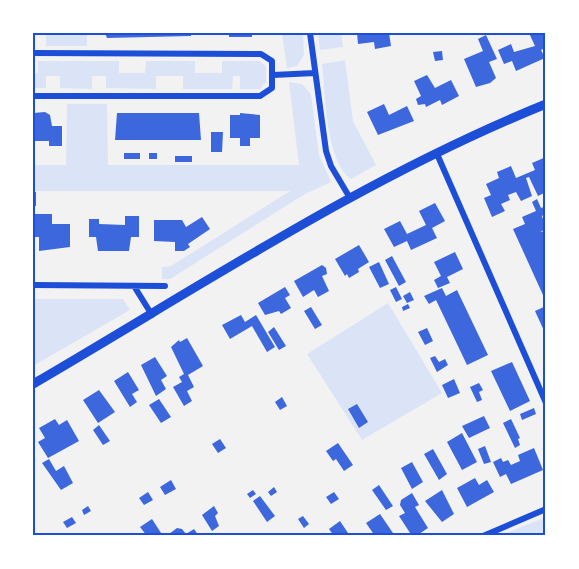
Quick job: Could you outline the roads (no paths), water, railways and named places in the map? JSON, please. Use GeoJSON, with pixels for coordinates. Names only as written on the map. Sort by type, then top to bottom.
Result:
{"type":"FeatureCollection","features":[{"type":"Feature","properties":{"kind":"street"},"geometry":{"type":"LineString","coordinates":[[310,33],[328,158],[350,198]]}},
{"type":"Feature","properties":{"kind":"street"},"geometry":{"type":"LineString","coordinates":[[33,53],[261,54],[272,61],[273,75],[272,88],[260,96],[33,96]]}},
{"type":"Feature","properties":{"kind":"street"},"geometry":{"type":"LineString","coordinates":[[273,75],[315,73]]}},
{"type":"Feature","properties":{"kind":"street"},"geometry":{"type":"LineString","coordinates":[[33,384],[350,198],[437,154],[546,104]]}},
{"type":"Feature","properties":{"kind":"street"},"geometry":{"type":"LineString","coordinates":[[437,154],[546,403]]}},
{"type":"Feature","properties":{"kind":"street"},"geometry":{"type":"LineString","coordinates":[[33,285],[165,286]]}},
{"type":"Feature","properties":{"kind":"street"},"geometry":{"type":"LineString","coordinates":[[134,286],[152,315]]}},
{"type":"Feature","properties":{"kind":"street"},"geometry":{"type":"LineString","coordinates":[[483,536],[546,509]]}}]}
